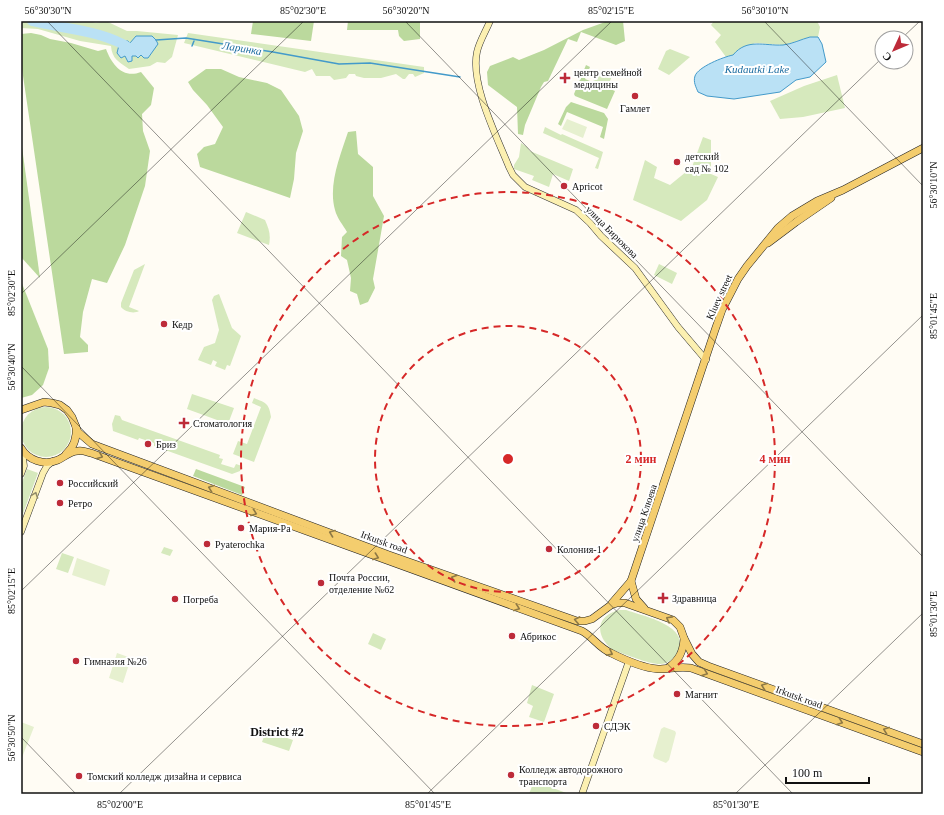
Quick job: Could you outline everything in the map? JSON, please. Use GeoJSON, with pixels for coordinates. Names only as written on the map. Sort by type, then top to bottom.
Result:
{"type":"FeatureCollection","features":[{"type":"Feature","properties":{"kind":"main road","name":"Kluev street"},"geometry":{"type":"LineString","coordinates":[[706,360],[715,330],[730,294],[747,266],[773,233],[792,216],[817,201],[843,190],[923,148]]}},
{"type":"Feature","properties":{"kind":"main road","name":"улица Клюева"},"geometry":{"type":"LineString","coordinates":[[611,605],[631,581],[706,360]]}},
{"type":"Feature","properties":{"kind":"main road","name":"Irkutsk road"},"geometry":{"type":"LineString","coordinates":[[21,416],[29,408],[36,404],[44,402],[60,405],[67,410],[72,417],[78,432],[92,444],[389,555],[576,621],[592,619],[611,605],[617,603],[625,603],[646,610],[673,620],[680,627],[692,654],[699,662],[923,744]]}},
{"type":"Feature","properties":{"kind":"main road","name":"Irkutsk road"},"geometry":{"type":"LineString","coordinates":[[21,410],[29,408]]}},
{"type":"Feature","properties":{"kind":"main road","name":"Irkutsk road"},"geometry":{"type":"LineString","coordinates":[[63,457],[72,448],[74,443],[76,437],[75,425]]}},
{"type":"Feature","properties":{"kind":"main road","name":"Irkutsk road"},"geometry":{"type":"LineString","coordinates":[[22,449],[27,456],[43,462],[54,461],[78,451],[91,453],[582,631],[610,653],[629,661],[652,668],[682,667],[697,670],[923,752]]}},
{"type":"Feature","properties":{"kind":"main road"},"geometry":{"type":"LineString","coordinates":[[631,581],[636,599],[646,610]]}},
{"type":"Feature","properties":{"kind":"main road"},"geometry":{"type":"LineString","coordinates":[[667,668],[680,656],[684,638]]}},
{"type":"Feature","properties":{"kind":"street","name":"улица Бирюкова"},"geometry":{"type":"LineString","coordinates":[[490,21],[477,52],[476,77],[480,94],[513,175],[524,187],[576,210],[585,217],[601,236],[635,268],[678,327],[706,360]]}},
{"type":"Feature","properties":{"kind":"street"},"geometry":{"type":"LineString","coordinates":[[21,474],[24,466],[22,449]]}},
{"type":"Feature","properties":{"kind":"street"},"geometry":{"type":"LineString","coordinates":[[21,532],[43,473],[47,466],[54,461]]}},
{"type":"Feature","properties":{"kind":"street"},"geometry":{"type":"LineString","coordinates":[[582,794],[629,661]]}},
{"type":"Feature","properties":{"kind":"green space"},"geometry":{"type":"Polygon","coordinates":[[[21,21],[108,22],[127,31],[178,35],[172,57],[165,63],[157,62],[150,66],[129,69],[114,57],[111,46],[80,41],[38,29],[21,28],[21,21]]]}},
{"type":"Feature","properties":{"kind":"green space"},"geometry":{"type":"Polygon","coordinates":[[[253,21],[314,21],[311,41],[251,34],[253,21]]]}},
{"type":"Feature","properties":{"kind":"green space"},"geometry":{"type":"Polygon","coordinates":[[[348,21],[420,21],[420,39],[404,41],[399,36],[398,30],[347,30],[348,21]]]}},
{"type":"Feature","properties":{"kind":"green space"},"geometry":{"type":"Polygon","coordinates":[[[608,21],[623,21],[625,41],[616,45],[581,32],[577,42],[568,39],[548,81],[544,82],[541,87],[525,125],[523,135],[518,134],[517,107],[488,85],[487,72],[490,66],[513,57],[519,60],[544,50],[583,30],[608,21]]]}},
{"type":"Feature","properties":{"kind":"green space"},"geometry":{"type":"Polygon","coordinates":[[[714,21],[817,21],[820,27],[818,37],[810,37],[784,45],[755,43],[733,55],[726,57],[715,42],[721,35],[711,25],[714,21]]]}},
{"type":"Feature","properties":{"kind":"green space"},"geometry":{"type":"Polygon","coordinates":[[[31,33],[98,51],[106,49],[111,60],[119,69],[129,74],[141,72],[154,88],[151,105],[142,114],[143,131],[150,151],[145,186],[125,245],[107,283],[92,279],[83,312],[80,337],[88,345],[88,352],[64,354],[22,69],[21,34],[31,33]]]}},
{"type":"Feature","properties":{"kind":"green space"},"geometry":{"type":"Polygon","coordinates":[[[188,33],[424,67],[424,73],[415,77],[413,74],[409,74],[405,79],[396,74],[381,78],[364,78],[356,76],[355,74],[349,74],[346,78],[334,80],[330,76],[316,76],[312,69],[305,72],[184,43],[188,33]]]}},
{"type":"Feature","properties":{"kind":"green space"},"geometry":{"type":"Polygon","coordinates":[[[670,49],[690,57],[669,75],[658,69],[666,51],[670,49]]]}},
{"type":"Feature","properties":{"kind":"green space"},"geometry":{"type":"Polygon","coordinates":[[[586,65],[590,67],[585,79],[615,91],[607,109],[575,96],[574,94],[586,65]]]}},
{"type":"Feature","properties":{"kind":"green space"},"geometry":{"type":"Polygon","coordinates":[[[206,69],[221,69],[239,77],[267,83],[281,90],[299,116],[303,131],[296,153],[294,179],[290,198],[200,167],[197,154],[204,147],[215,144],[223,127],[188,82],[206,69]]]}},
{"type":"Feature","properties":{"kind":"green space"},"geometry":{"type":"Polygon","coordinates":[[[598,70],[612,76],[608,86],[593,80],[598,70]]]}},
{"type":"Feature","properties":{"kind":"green space"},"geometry":{"type":"Polygon","coordinates":[[[837,75],[845,108],[803,117],[780,119],[770,101],[804,86],[837,75]]]}},
{"type":"Feature","properties":{"kind":"green space"},"geometry":{"type":"Polygon","coordinates":[[[571,102],[604,113],[608,119],[604,139],[600,137],[603,127],[567,112],[561,126],[558,124],[566,107],[571,102]]]}},
{"type":"Feature","properties":{"kind":"green space"},"geometry":{"type":"Polygon","coordinates":[[[567,119],[587,127],[583,138],[562,129],[567,119]]]}},
{"type":"Feature","properties":{"kind":"green space"},"geometry":{"type":"Polygon","coordinates":[[[545,127],[603,152],[598,169],[595,168],[599,158],[543,133],[545,127]]]}},
{"type":"Feature","properties":{"kind":"green space"},"geometry":{"type":"Polygon","coordinates":[[[356,131],[358,154],[373,167],[373,196],[384,216],[373,279],[375,288],[368,302],[360,305],[357,294],[350,291],[351,278],[347,260],[341,256],[342,237],[347,232],[336,213],[333,200],[336,171],[348,132],[356,131]]]}},
{"type":"Feature","properties":{"kind":"green space"},"geometry":{"type":"Polygon","coordinates":[[[703,137],[711,140],[711,174],[718,177],[707,200],[681,221],[633,200],[645,160],[657,167],[654,178],[670,185],[692,167],[703,137]]]}},
{"type":"Feature","properties":{"kind":"green space"},"geometry":{"type":"Polygon","coordinates":[[[21,140],[40,278],[21,257],[21,140]]]}},
{"type":"Feature","properties":{"kind":"green space"},"geometry":{"type":"Polygon","coordinates":[[[521,143],[530,151],[573,169],[569,181],[553,174],[549,187],[532,180],[534,176],[514,169],[514,165],[519,157],[521,143]]]}},
{"type":"Feature","properties":{"kind":"green space"},"geometry":{"type":"Polygon","coordinates":[[[246,212],[265,220],[268,226],[270,238],[269,245],[237,233],[246,212]]]}},
{"type":"Feature","properties":{"kind":"green space"},"geometry":{"type":"Polygon","coordinates":[[[145,264],[129,307],[139,311],[127,311],[121,307],[121,303],[134,270],[145,264]]]}},
{"type":"Feature","properties":{"kind":"green space"},"geometry":{"type":"Polygon","coordinates":[[[659,264],[677,273],[672,284],[654,275],[659,264]]]}},
{"type":"Feature","properties":{"kind":"green space"},"geometry":{"type":"Polygon","coordinates":[[[21,281],[48,349],[49,368],[43,385],[32,395],[21,398],[21,281]]]}},
{"type":"Feature","properties":{"kind":"green space"},"geometry":{"type":"Polygon","coordinates":[[[219,294],[232,328],[241,336],[230,366],[227,365],[225,370],[215,366],[217,362],[213,360],[211,365],[198,360],[204,347],[215,343],[219,330],[212,300],[214,296],[219,294]]]}},
{"type":"Feature","properties":{"kind":"green space"},"geometry":{"type":"Polygon","coordinates":[[[192,394],[234,408],[228,424],[187,409],[192,394]]]}},
{"type":"Feature","properties":{"kind":"green space"},"geometry":{"type":"Polygon","coordinates":[[[254,398],[268,406],[271,417],[254,462],[233,454],[238,441],[247,444],[261,407],[252,403],[254,398]]]}},
{"type":"Feature","properties":{"kind":"green space"},"geometry":{"type":"Polygon","coordinates":[[[46,407],[56,409],[64,414],[69,422],[71,432],[69,442],[64,450],[56,455],[46,457],[36,455],[28,450],[23,442],[21,432],[23,422],[28,414],[36,409],[46,407]]]}},
{"type":"Feature","properties":{"kind":"green space"},"geometry":{"type":"Polygon","coordinates":[[[115,415],[120,416],[122,420],[220,455],[219,458],[223,459],[221,464],[234,468],[236,464],[242,466],[240,471],[232,474],[154,446],[154,443],[139,438],[138,440],[113,431],[112,424],[115,415]]]}},
{"type":"Feature","properties":{"kind":"green space"},"geometry":{"type":"Polygon","coordinates":[[[27,469],[38,473],[21,519],[21,485],[27,469]]]}},
{"type":"Feature","properties":{"kind":"green space"},"geometry":{"type":"Polygon","coordinates":[[[196,469],[245,487],[242,495],[193,476],[196,469]]]}},
{"type":"Feature","properties":{"kind":"green space"},"geometry":{"type":"Polygon","coordinates":[[[164,547],[173,550],[170,556],[161,553],[164,547]]]}},
{"type":"Feature","properties":{"kind":"green space"},"geometry":{"type":"Polygon","coordinates":[[[62,553],[74,557],[68,573],[56,569],[62,553]]]}},
{"type":"Feature","properties":{"kind":"green space"},"geometry":{"type":"Polygon","coordinates":[[[77,558],[110,570],[105,586],[72,575],[77,558]]]}},
{"type":"Feature","properties":{"kind":"green space"},"geometry":{"type":"Polygon","coordinates":[[[620,610],[626,610],[654,619],[672,629],[678,636],[680,644],[674,657],[665,663],[655,664],[613,650],[603,638],[600,626],[606,616],[620,610]]]}},
{"type":"Feature","properties":{"kind":"green space"},"geometry":{"type":"Polygon","coordinates":[[[373,633],[386,639],[381,650],[368,644],[373,633]]]}},
{"type":"Feature","properties":{"kind":"green space"},"geometry":{"type":"Polygon","coordinates":[[[117,653],[131,658],[123,683],[109,678],[117,653]]]}},
{"type":"Feature","properties":{"kind":"green space"},"geometry":{"type":"Polygon","coordinates":[[[532,685],[554,694],[544,722],[529,717],[533,706],[527,703],[532,685]]]}},
{"type":"Feature","properties":{"kind":"green space"},"geometry":{"type":"Polygon","coordinates":[[[21,722],[34,727],[21,760],[21,722]]]}},
{"type":"Feature","properties":{"kind":"green space"},"geometry":{"type":"Polygon","coordinates":[[[664,727],[675,731],[676,733],[669,760],[666,763],[654,758],[653,756],[661,729],[664,727]]]}},
{"type":"Feature","properties":{"kind":"green space"},"geometry":{"type":"Polygon","coordinates":[[[266,731],[293,740],[289,751],[262,742],[266,731]]]}},
{"type":"Feature","properties":{"kind":"green space"},"geometry":{"type":"Polygon","coordinates":[[[534,781],[569,794],[529,794],[534,781]]]}},
{"type":"Feature","properties":{"kind":"water"},"geometry":{"type":"Polygon","coordinates":[[[136,36],[152,36],[158,44],[148,58],[144,58],[141,55],[138,58],[136,56],[132,56],[132,61],[128,62],[125,56],[121,58],[117,53],[120,41],[128,41],[130,43],[136,36]]]}},
{"type":"Feature","properties":{"kind":"water","name":"Kudautki Lake"},"geometry":{"type":"Polygon","coordinates":[[[810,37],[818,37],[822,44],[826,62],[810,77],[796,80],[780,92],[734,99],[707,96],[698,92],[694,80],[695,76],[701,69],[711,63],[733,55],[744,46],[756,44],[783,45],[810,37]]]}},
{"type":"Feature","properties":{"kind":"waterway","name":"Ларинка"},"geometry":{"type":"LineString","coordinates":[[32,21],[96,34],[131,49]]}},
{"type":"Feature","properties":{"kind":"waterway","name":"Ларинка"},"geometry":{"type":"LineString","coordinates":[[156,40],[186,38],[339,64],[370,63],[460,77]]}},
{"type":"Feature","properties":{"kind":"waterway"},"geometry":{"type":"LineString","coordinates":[[192,46],[194,41]]}},
{"type":"Feature","properties":{"kind":"place","name":"центр семейной медицины"},"geometry":{"type":"Point","coordinates":[565,78]}},
{"type":"Feature","properties":{"kind":"place","name":"Гамлет"},"geometry":{"type":"Point","coordinates":[635,96]}},
{"type":"Feature","properties":{"kind":"place","name":"детский сад № 102"},"geometry":{"type":"Point","coordinates":[677,162]}},
{"type":"Feature","properties":{"kind":"place","name":"Apricot"},"geometry":{"type":"Point","coordinates":[564,186]}},
{"type":"Feature","properties":{"kind":"place","name":"Кедр"},"geometry":{"type":"Point","coordinates":[164,324]}},
{"type":"Feature","properties":{"kind":"place","name":"Стоматология"},"geometry":{"type":"Point","coordinates":[184,423]}},
{"type":"Feature","properties":{"kind":"place","name":"Бриз"},"geometry":{"type":"Point","coordinates":[148,444]}},
{"type":"Feature","properties":{"kind":"place","name":"Российский"},"geometry":{"type":"Point","coordinates":[60,483]}},
{"type":"Feature","properties":{"kind":"place","name":"Ретро"},"geometry":{"type":"Point","coordinates":[60,503]}},
{"type":"Feature","properties":{"kind":"place","name":"Мария-Ра"},"geometry":{"type":"Point","coordinates":[241,528]}},
{"type":"Feature","properties":{"kind":"place","name":"Pyaterochka"},"geometry":{"type":"Point","coordinates":[207,544]}},
{"type":"Feature","properties":{"kind":"place","name":"Колония-1"},"geometry":{"type":"Point","coordinates":[549,549]}},
{"type":"Feature","properties":{"kind":"place","name":"Почта России, отделение №62"},"geometry":{"type":"Point","coordinates":[321,583]}},
{"type":"Feature","properties":{"kind":"place","name":"Здравница"},"geometry":{"type":"Point","coordinates":[663,598]}},
{"type":"Feature","properties":{"kind":"place","name":"Погреба"},"geometry":{"type":"Point","coordinates":[175,599]}},
{"type":"Feature","properties":{"kind":"place","name":"Абрикос"},"geometry":{"type":"Point","coordinates":[512,636]}},
{"type":"Feature","properties":{"kind":"place","name":"Гимназия №26"},"geometry":{"type":"Point","coordinates":[76,661]}},
{"type":"Feature","properties":{"kind":"place","name":"Магнит"},"geometry":{"type":"Point","coordinates":[677,694]}},
{"type":"Feature","properties":{"kind":"place","name":"СДЭК"},"geometry":{"type":"Point","coordinates":[596,726]}},
{"type":"Feature","properties":{"kind":"place","name":"Колледж автодорожного транспорта"},"geometry":{"type":"Point","coordinates":[511,775]}},
{"type":"Feature","properties":{"kind":"place","name":"Томский колледж дизайна и сервиса"},"geometry":{"type":"Point","coordinates":[79,776]}},
{"type":"Feature","properties":{"kind":"district","name":"District #2"},"geometry":{"type":"Point","coordinates":[277,732]}}]}
